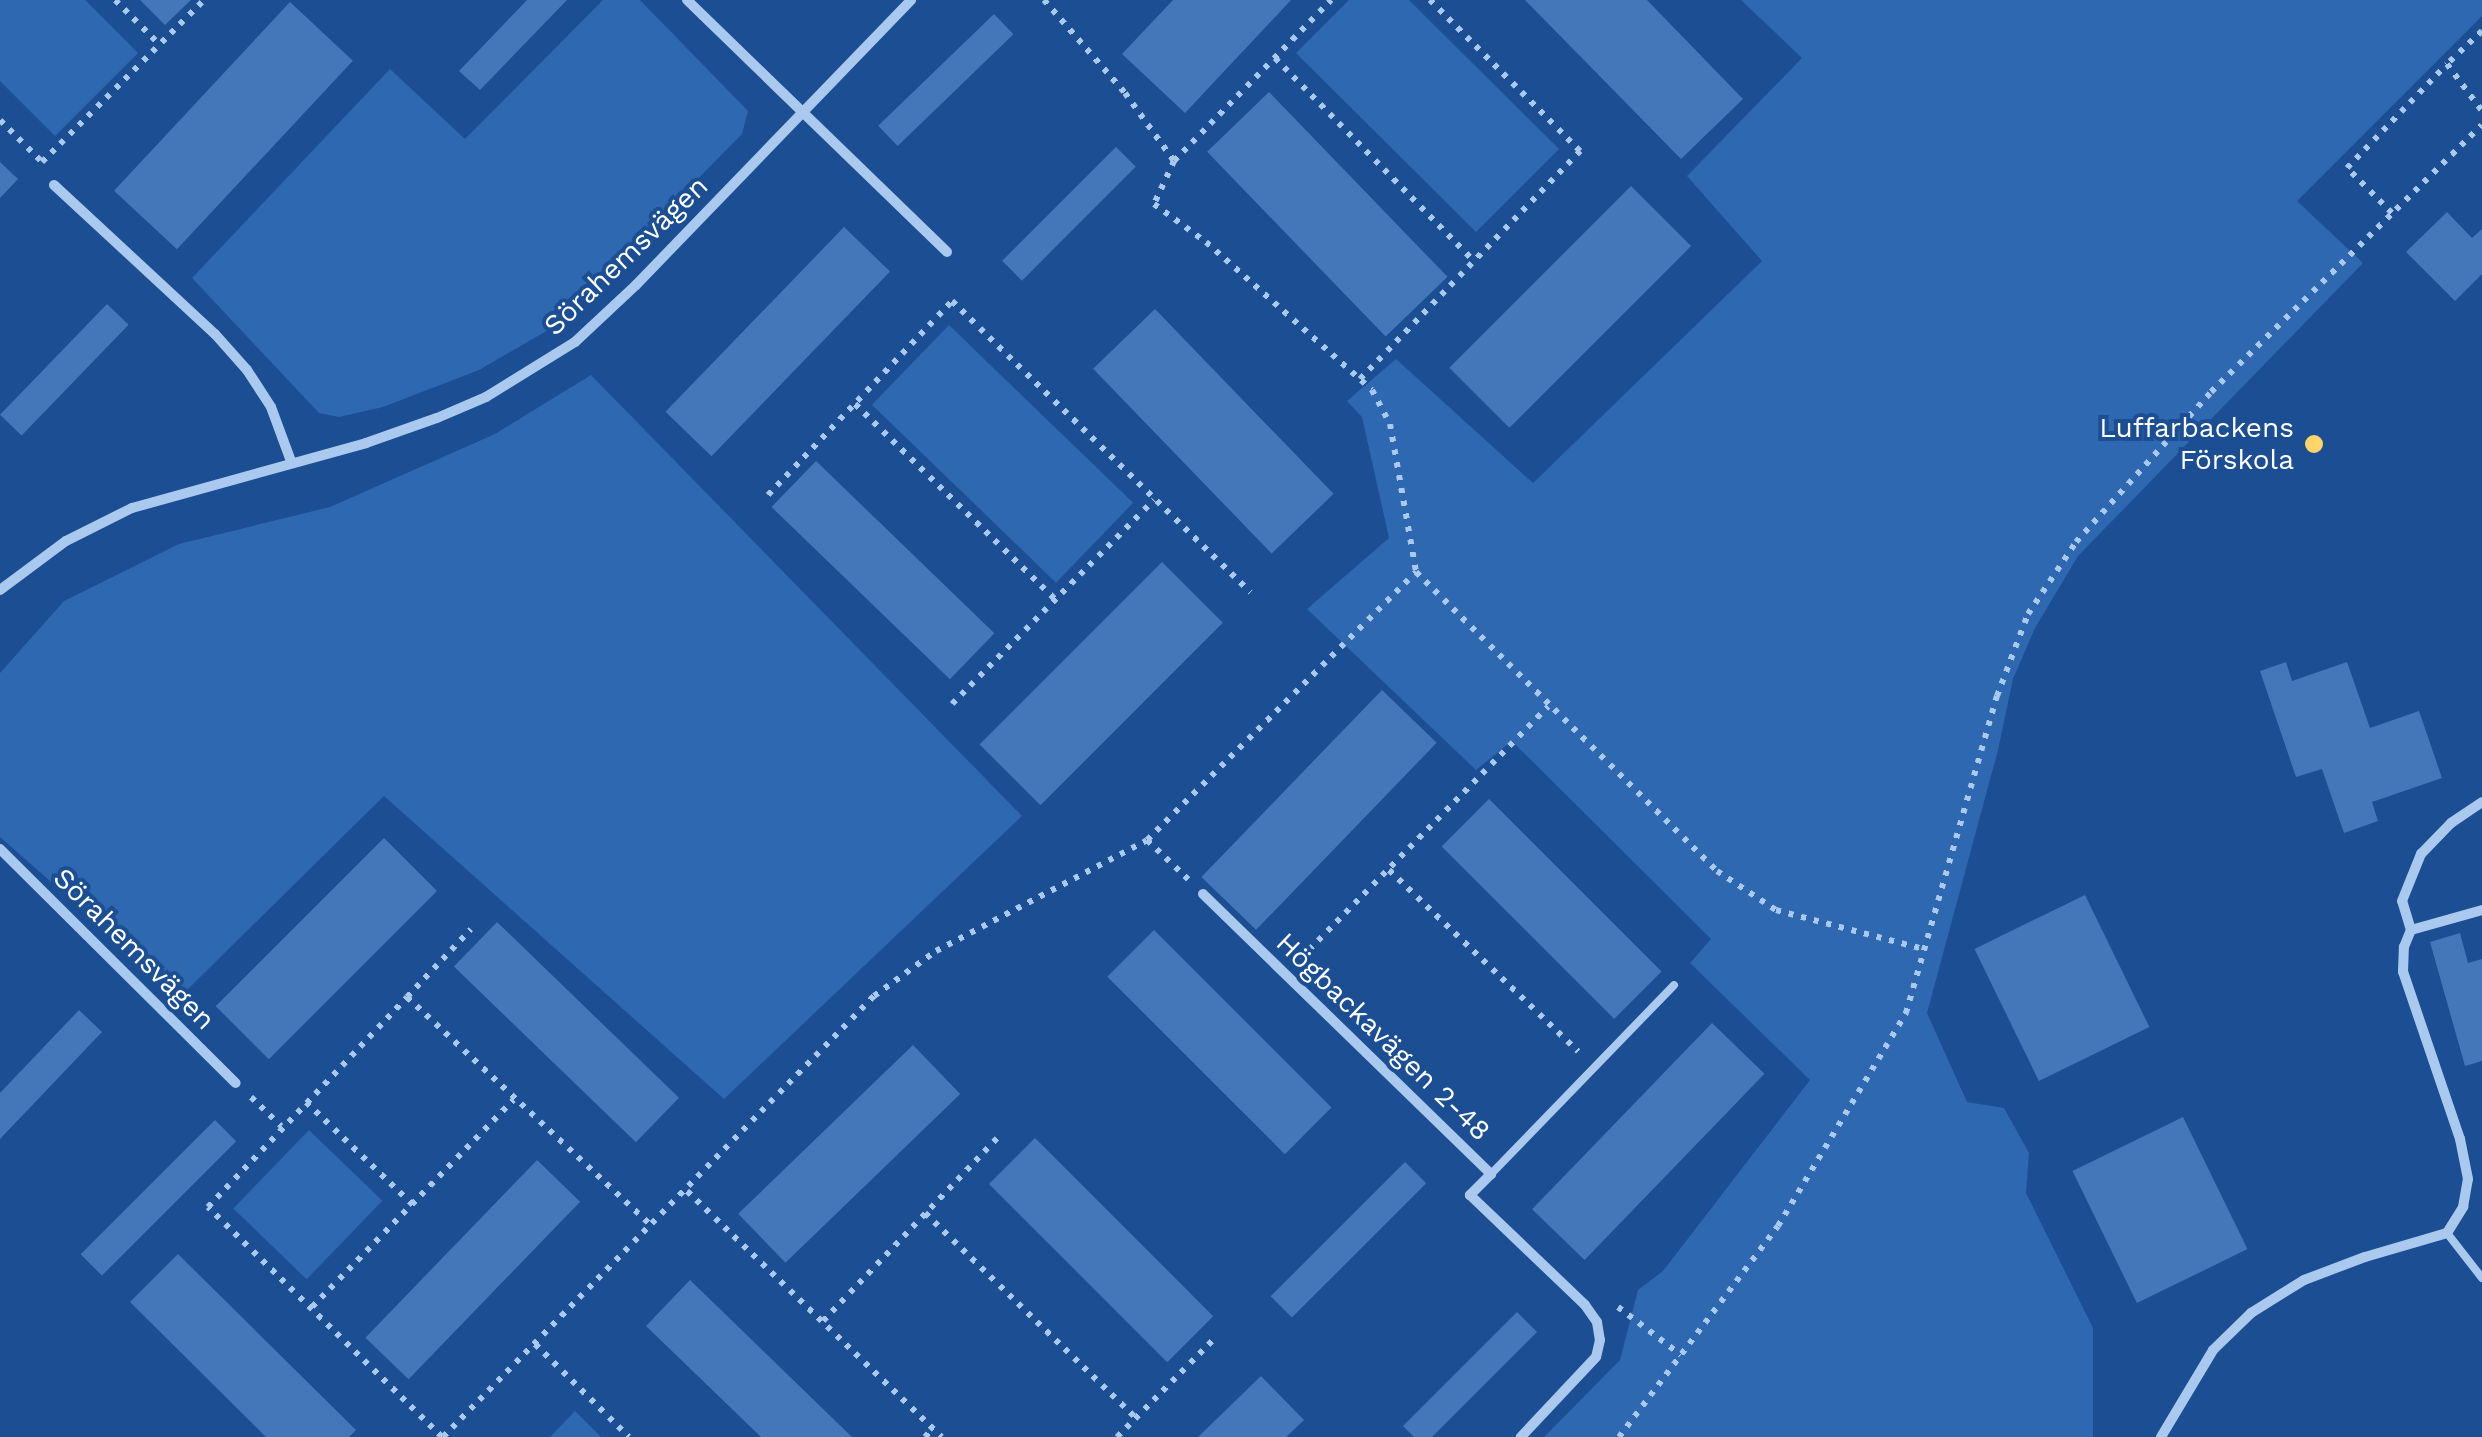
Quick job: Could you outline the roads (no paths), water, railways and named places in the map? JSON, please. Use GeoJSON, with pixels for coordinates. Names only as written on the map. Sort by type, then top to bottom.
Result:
{"type":"FeatureCollection","features":[{"type":"Feature","properties":{"kind":"street"},"geometry":{"type":"LineString","coordinates":[[687,0],[947,252]]}},
{"type":"Feature","properties":{"kind":"street","name":"Sörahemsvägen"},"geometry":{"type":"LineString","coordinates":[[0,590],[66,541],[132,508],[366,443],[436,418],[486,396],[575,342],[636,285],[911,0]]}},
{"type":"Feature","properties":{"kind":"street"},"geometry":{"type":"LineString","coordinates":[[54,185],[216,334],[247,370],[271,407],[291,461]]}},
{"type":"Feature","properties":{"kind":"street"},"geometry":{"type":"LineString","coordinates":[[2161,1437],[2213,1350],[2251,1313],[2304,1280],[2364,1256],[2447,1233],[2463,1207],[2468,1179],[2460,1138],[2403,972],[2404,946],[2411,930],[2402,901],[2421,854],[2451,823],[2482,802]]}},
{"type":"Feature","properties":{"kind":"street","name":"Sörahemsvägen"},"geometry":{"type":"LineString","coordinates":[[0,849],[236,1083]]}},
{"type":"Feature","properties":{"kind":"street","name":"Högbackavägen 2-48"},"geometry":{"type":"LineString","coordinates":[[1203,894],[1491,1174],[1470,1196],[1585,1305],[1597,1322],[1600,1340],[1596,1357],[1521,1437]]}},
{"type":"Feature","properties":{"kind":"street"},"geometry":{"type":"LineString","coordinates":[[2411,930],[2482,910]]}},
{"type":"Feature","properties":{"kind":"lane"},"geometry":{"type":"LineString","coordinates":[[1491,1174],[1674,985]]}},
{"type":"Feature","properties":{"kind":"lane"},"geometry":{"type":"LineString","coordinates":[[2447,1233],[2482,1278]]}},
{"type":"Feature","properties":{"kind":"place","name":"Luffarbackens Förskola"},"geometry":{"type":"Point","coordinates":[2314,444]}}]}
